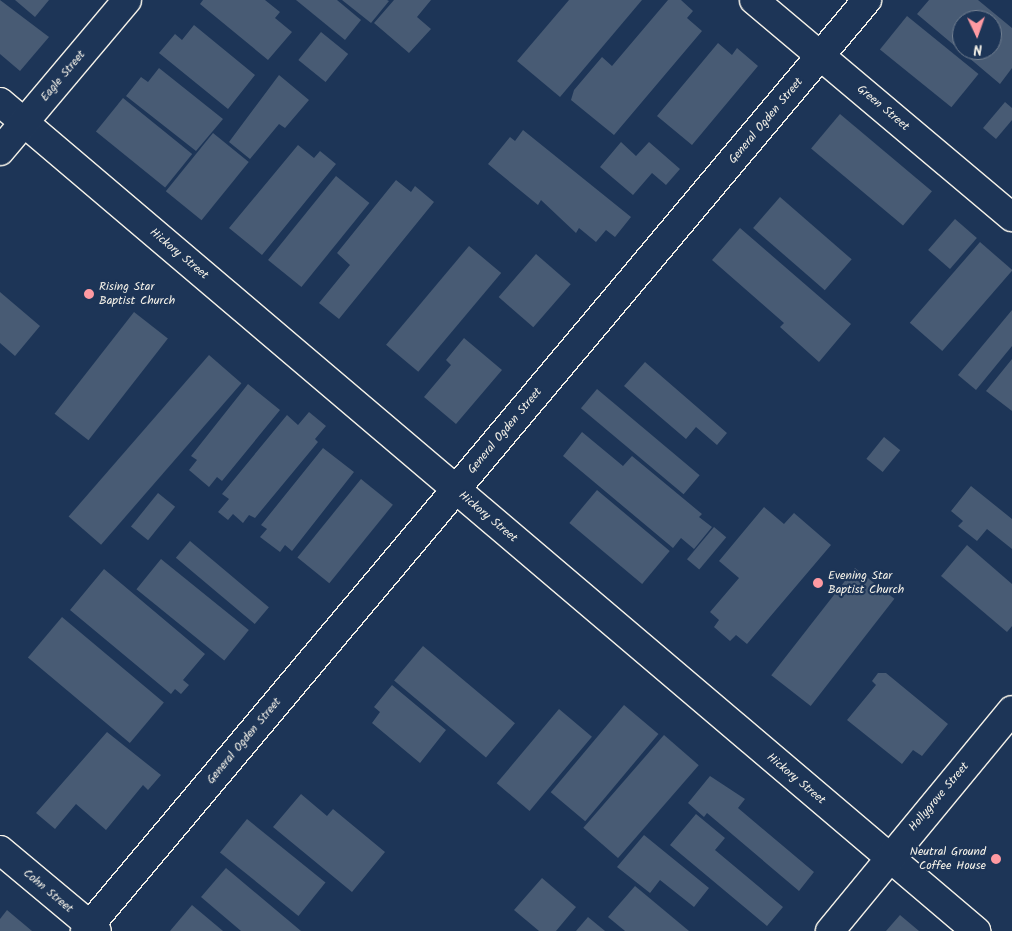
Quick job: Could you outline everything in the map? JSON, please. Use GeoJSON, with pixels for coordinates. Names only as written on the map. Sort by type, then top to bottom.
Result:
{"type":"FeatureCollection","features":[{"type":"Feature","properties":{"kind":"street","name":"Eagle Street"},"geometry":{"type":"LineString","coordinates":[[0,151],[127,0]]}},
{"type":"Feature","properties":{"kind":"street","name":"Green Street"},"geometry":{"type":"LineString","coordinates":[[754,0],[1012,216]]}},
{"type":"Feature","properties":{"kind":"street","name":"General Ogden Street"},"geometry":{"type":"LineString","coordinates":[[90,929],[867,0]]}},
{"type":"Feature","properties":{"kind":"street","name":"Hickory Street"},"geometry":{"type":"LineString","coordinates":[[0,102],[976,931]]}},
{"type":"Feature","properties":{"kind":"street","name":"Hollygrove Street"},"geometry":{"type":"LineString","coordinates":[[830,931],[1012,710]]}},
{"type":"Feature","properties":{"kind":"street","name":"Cohn Street"},"geometry":{"type":"LineString","coordinates":[[0,850],[90,929]]}},
{"type":"Feature","properties":{"kind":"building"},"geometry":{"type":"Polygon","coordinates":[[[0,0],[49,37],[20,71],[0,54],[0,0]]]}},
{"type":"Feature","properties":{"kind":"building"},"geometry":{"type":"Polygon","coordinates":[[[15,0],[49,0],[35,17],[15,0]]]}},
{"type":"Feature","properties":{"kind":"building"},"geometry":{"type":"Polygon","coordinates":[[[203,0],[265,0],[280,12],[275,18],[292,32],[268,60],[200,4],[203,0]]]}},
{"type":"Feature","properties":{"kind":"building"},"geometry":{"type":"Polygon","coordinates":[[[296,0],[337,0],[361,20],[345,40],[296,0]]]}},
{"type":"Feature","properties":{"kind":"building"},"geometry":{"type":"Polygon","coordinates":[[[342,0],[387,0],[389,1],[371,23],[342,0]]]}},
{"type":"Feature","properties":{"kind":"building"},"geometry":{"type":"Polygon","coordinates":[[[394,0],[431,0],[417,17],[431,29],[409,53],[374,23],[394,0]]]}},
{"type":"Feature","properties":{"kind":"building"},"geometry":{"type":"Polygon","coordinates":[[[569,0],[642,0],[560,97],[517,61],[569,0]]]}},
{"type":"Feature","properties":{"kind":"building"},"geometry":{"type":"Polygon","coordinates":[[[668,0],[681,0],[693,11],[687,18],[702,31],[614,135],[571,100],[574,90],[602,57],[612,66],[668,0]]]}},
{"type":"Feature","properties":{"kind":"building"},"geometry":{"type":"Polygon","coordinates":[[[929,0],[978,0],[990,10],[952,10],[952,44],[917,14],[929,0]]]}},
{"type":"Feature","properties":{"kind":"building"},"geometry":{"type":"Polygon","coordinates":[[[907,16],[952,52],[952,60],[961,60],[978,74],[951,107],[880,49],[907,16]]]}},
{"type":"Feature","properties":{"kind":"building"},"geometry":{"type":"Polygon","coordinates":[[[1002,20],[1012,28],[1012,68],[1000,84],[972,60],[1002,60],[1002,20]]]}},
{"type":"Feature","properties":{"kind":"building"},"geometry":{"type":"Polygon","coordinates":[[[194,25],[255,75],[228,109],[159,53],[175,34],[182,40],[194,25]]]}},
{"type":"Feature","properties":{"kind":"building"},"geometry":{"type":"Polygon","coordinates":[[[321,32],[348,54],[326,82],[298,60],[321,32]]]}},
{"type":"Feature","properties":{"kind":"building"},"geometry":{"type":"Polygon","coordinates":[[[718,43],[732,55],[737,48],[758,66],[692,145],[657,116],[718,43]]]}},
{"type":"Feature","properties":{"kind":"building"},"geometry":{"type":"Polygon","coordinates":[[[159,68],[223,119],[196,151],[126,96],[141,77],[148,82],[159,68]]]}},
{"type":"Feature","properties":{"kind":"building"},"geometry":{"type":"Polygon","coordinates":[[[279,75],[309,100],[285,128],[279,124],[250,159],[229,142],[279,75]]]}},
{"type":"Feature","properties":{"kind":"building"},"geometry":{"type":"Polygon","coordinates":[[[123,98],[192,154],[165,187],[96,131],[123,98]]]}},
{"type":"Feature","properties":{"kind":"building"},"geometry":{"type":"Polygon","coordinates":[[[1005,102],[1012,108],[1012,120],[996,139],[983,128],[1005,102]]]}},
{"type":"Feature","properties":{"kind":"building"},"geometry":{"type":"Polygon","coordinates":[[[840,114],[932,191],[903,226],[811,148],[840,114]]]}},
{"type":"Feature","properties":{"kind":"building"},"geometry":{"type":"Polygon","coordinates":[[[523,130],[631,217],[615,237],[606,230],[596,242],[579,228],[576,233],[541,200],[538,205],[488,164],[510,137],[515,141],[523,130]]]}},
{"type":"Feature","properties":{"kind":"building"},"geometry":{"type":"Polygon","coordinates":[[[213,133],[249,162],[202,220],[166,191],[213,133]]]}},
{"type":"Feature","properties":{"kind":"building"},"geometry":{"type":"Polygon","coordinates":[[[621,142],[636,156],[649,142],[680,169],[666,185],[652,173],[633,195],[600,167],[621,142]]]}},
{"type":"Feature","properties":{"kind":"building"},"geometry":{"type":"Polygon","coordinates":[[[298,145],[314,158],[320,151],[336,164],[262,255],[229,228],[298,145]]]}},
{"type":"Feature","properties":{"kind":"building"},"geometry":{"type":"Polygon","coordinates":[[[336,176],[369,203],[301,287],[268,260],[336,176]]]}},
{"type":"Feature","properties":{"kind":"building"},"geometry":{"type":"Polygon","coordinates":[[[396,180],[411,192],[415,186],[434,202],[339,319],[319,303],[350,265],[337,253],[396,180]]]}},
{"type":"Feature","properties":{"kind":"building"},"geometry":{"type":"Polygon","coordinates":[[[780,197],[852,259],[825,290],[753,228],[780,197]]]}},
{"type":"Feature","properties":{"kind":"building"},"geometry":{"type":"Polygon","coordinates":[[[955,219],[977,238],[950,269],[928,250],[955,219]]]}},
{"type":"Feature","properties":{"kind":"building"},"geometry":{"type":"Polygon","coordinates":[[[740,228],[851,324],[819,362],[780,327],[784,323],[712,260],[740,228]]]}},
{"type":"Feature","properties":{"kind":"building"},"geometry":{"type":"Polygon","coordinates":[[[980,242],[1012,271],[942,351],[910,323],[980,242]]]}},
{"type":"Feature","properties":{"kind":"building"},"geometry":{"type":"Polygon","coordinates":[[[469,246],[501,273],[418,372],[386,345],[469,246]]]}},
{"type":"Feature","properties":{"kind":"building"},"geometry":{"type":"Polygon","coordinates":[[[536,254],[571,284],[533,327],[499,297],[536,254]]]}},
{"type":"Feature","properties":{"kind":"building"},"geometry":{"type":"Polygon","coordinates":[[[0,292],[40,326],[15,356],[0,343],[0,292]]]}},
{"type":"Feature","properties":{"kind":"building"},"geometry":{"type":"Polygon","coordinates":[[[1012,310],[1012,346],[976,390],[958,375],[1012,310]]]}},
{"type":"Feature","properties":{"kind":"building"},"geometry":{"type":"Polygon","coordinates":[[[134,312],[168,338],[88,440],[55,414],[134,312]]]}},
{"type":"Feature","properties":{"kind":"building"},"geometry":{"type":"Polygon","coordinates":[[[464,338],[502,370],[456,424],[424,397],[451,365],[446,360],[464,338]]]}},
{"type":"Feature","properties":{"kind":"building"},"geometry":{"type":"Polygon","coordinates":[[[209,355],[241,383],[101,545],[69,517],[209,355]]]}},
{"type":"Feature","properties":{"kind":"building"},"geometry":{"type":"Polygon","coordinates":[[[1012,359],[1012,411],[986,391],[1012,359]]]}},
{"type":"Feature","properties":{"kind":"building"},"geometry":{"type":"Polygon","coordinates":[[[645,362],[727,433],[717,445],[696,427],[686,439],[624,386],[645,362]]]}},
{"type":"Feature","properties":{"kind":"building"},"geometry":{"type":"Polygon","coordinates":[[[248,384],[280,410],[222,481],[217,477],[209,487],[189,470],[197,460],[191,456],[248,384]]]}},
{"type":"Feature","properties":{"kind":"building"},"geometry":{"type":"Polygon","coordinates":[[[597,389],[700,475],[684,494],[581,408],[597,389]]]}},
{"type":"Feature","properties":{"kind":"building"},"geometry":{"type":"Polygon","coordinates":[[[309,412],[326,426],[315,439],[318,442],[255,518],[249,515],[243,523],[233,514],[228,520],[218,512],[229,499],[222,494],[287,415],[298,425],[309,412]]]}},
{"type":"Feature","properties":{"kind":"building"},"geometry":{"type":"Polygon","coordinates":[[[582,432],[623,466],[632,456],[702,514],[699,517],[712,527],[694,549],[681,538],[673,548],[563,456],[582,432]]]}},
{"type":"Feature","properties":{"kind":"building"},"geometry":{"type":"Polygon","coordinates":[[[884,437],[900,450],[883,472],[866,459],[884,437]]]}},
{"type":"Feature","properties":{"kind":"building"},"geometry":{"type":"Polygon","coordinates":[[[323,448],[354,472],[292,551],[285,545],[280,552],[260,537],[267,529],[261,525],[323,448]]]}},
{"type":"Feature","properties":{"kind":"building"},"geometry":{"type":"Polygon","coordinates":[[[361,479],[393,505],[329,583],[297,557],[361,479]]]}},
{"type":"Feature","properties":{"kind":"building"},"geometry":{"type":"Polygon","coordinates":[[[971,486],[1012,519],[1012,549],[987,529],[977,541],[958,526],[963,521],[951,511],[971,486]]]}},
{"type":"Feature","properties":{"kind":"building"},"geometry":{"type":"Polygon","coordinates":[[[597,490],[670,551],[642,584],[569,523],[597,490]]]}},
{"type":"Feature","properties":{"kind":"building"},"geometry":{"type":"Polygon","coordinates":[[[158,493],[175,507],[148,540],[131,526],[158,493]]]}},
{"type":"Feature","properties":{"kind":"building"},"geometry":{"type":"Polygon","coordinates":[[[764,507],[784,524],[794,513],[831,545],[747,644],[736,635],[730,641],[714,627],[719,620],[710,612],[739,578],[719,561],[764,507]]]}},
{"type":"Feature","properties":{"kind":"building"},"geometry":{"type":"Polygon","coordinates":[[[714,527],[726,537],[699,569],[687,559],[714,527]]]}},
{"type":"Feature","properties":{"kind":"building"},"geometry":{"type":"Polygon","coordinates":[[[190,541],[269,607],[255,624],[176,558],[190,541]]]}},
{"type":"Feature","properties":{"kind":"building"},"geometry":{"type":"Polygon","coordinates":[[[967,545],[1012,584],[1012,626],[1007,632],[941,576],[967,545]]]}},
{"type":"Feature","properties":{"kind":"building"},"geometry":{"type":"Polygon","coordinates":[[[161,559],[249,630],[224,660],[136,589],[161,559]]]}},
{"type":"Feature","properties":{"kind":"building"},"geometry":{"type":"Polygon","coordinates":[[[855,568],[894,599],[811,706],[771,675],[855,568]]]}},
{"type":"Feature","properties":{"kind":"building"},"geometry":{"type":"Polygon","coordinates":[[[104,569],[205,654],[183,680],[189,685],[181,694],[175,689],[171,694],[70,610],[104,569]]]}},
{"type":"Feature","properties":{"kind":"building"},"geometry":{"type":"Polygon","coordinates":[[[62,617],[164,702],[130,743],[28,658],[62,617]]]}},
{"type":"Feature","properties":{"kind":"building"},"geometry":{"type":"Polygon","coordinates":[[[423,646],[515,723],[486,758],[394,680],[423,646]]]}},
{"type":"Feature","properties":{"kind":"building"},"geometry":{"type":"Polygon","coordinates":[[[878,673],[886,673],[948,724],[922,756],[913,750],[902,764],[847,720],[876,685],[872,681],[878,673]]]}},
{"type":"Feature","properties":{"kind":"building"},"geometry":{"type":"Polygon","coordinates":[[[392,685],[446,730],[420,763],[372,723],[380,712],[374,707],[392,685]]]}},
{"type":"Feature","properties":{"kind":"building"},"geometry":{"type":"Polygon","coordinates":[[[624,705],[658,734],[585,821],[551,792],[624,705]]]}},
{"type":"Feature","properties":{"kind":"building"},"geometry":{"type":"Polygon","coordinates":[[[559,709],[592,737],[530,811],[497,783],[559,709]]]}},
{"type":"Feature","properties":{"kind":"building"},"geometry":{"type":"Polygon","coordinates":[[[107,732],[161,775],[148,790],[143,785],[106,830],[76,804],[55,829],[36,813],[107,732]]]}},
{"type":"Feature","properties":{"kind":"building"},"geometry":{"type":"Polygon","coordinates":[[[664,735],[699,765],[618,858],[583,828],[664,735]]]}},
{"type":"Feature","properties":{"kind":"building"},"geometry":{"type":"Polygon","coordinates":[[[710,776],[745,799],[738,808],[814,872],[799,891],[707,813],[704,817],[688,803],[710,776]]]}},
{"type":"Feature","properties":{"kind":"building"},"geometry":{"type":"Polygon","coordinates":[[[301,794],[327,816],[333,809],[385,852],[352,892],[273,827],[301,794]]]}},
{"type":"Feature","properties":{"kind":"building"},"geometry":{"type":"Polygon","coordinates":[[[696,814],[725,838],[715,850],[783,907],[767,926],[670,845],[696,814]]]}},
{"type":"Feature","properties":{"kind":"building"},"geometry":{"type":"Polygon","coordinates":[[[247,819],[325,883],[298,916],[220,852],[247,819]]]}},
{"type":"Feature","properties":{"kind":"building"},"geometry":{"type":"Polygon","coordinates":[[[644,835],[709,888],[694,907],[660,880],[650,893],[617,867],[644,835]]]}},
{"type":"Feature","properties":{"kind":"building"},"geometry":{"type":"Polygon","coordinates":[[[226,868],[301,931],[241,931],[201,897],[226,868]]]}},
{"type":"Feature","properties":{"kind":"building"},"geometry":{"type":"Polygon","coordinates":[[[542,878],[576,907],[556,931],[539,931],[514,910],[542,878]]]}},
{"type":"Feature","properties":{"kind":"building"},"geometry":{"type":"Polygon","coordinates":[[[635,886],[689,931],[625,931],[608,917],[635,886]]]}},
{"type":"Feature","properties":{"kind":"building"},"geometry":{"type":"Polygon","coordinates":[[[192,905],[223,931],[170,931],[192,905]]]}},
{"type":"Feature","properties":{"kind":"building"},"geometry":{"type":"Polygon","coordinates":[[[7,910],[32,931],[0,931],[0,919],[7,910]]]}},
{"type":"Feature","properties":{"kind":"building"},"geometry":{"type":"Polygon","coordinates":[[[900,915],[919,931],[886,931],[900,915]]]}},
{"type":"Feature","properties":{"kind":"building"},"geometry":{"type":"Polygon","coordinates":[[[588,917],[605,931],[576,931],[588,917]]]}},
{"type":"Feature","properties":{"kind":"place","name":"Rising Star Baptist Church"},"geometry":{"type":"Point","coordinates":[89,294]}},
{"type":"Feature","properties":{"kind":"place","name":"Evening Star Baptist Church"},"geometry":{"type":"Point","coordinates":[818,583]}},
{"type":"Feature","properties":{"kind":"place","name":"Neutral Ground Coffee House"},"geometry":{"type":"Point","coordinates":[996,859]}}]}
